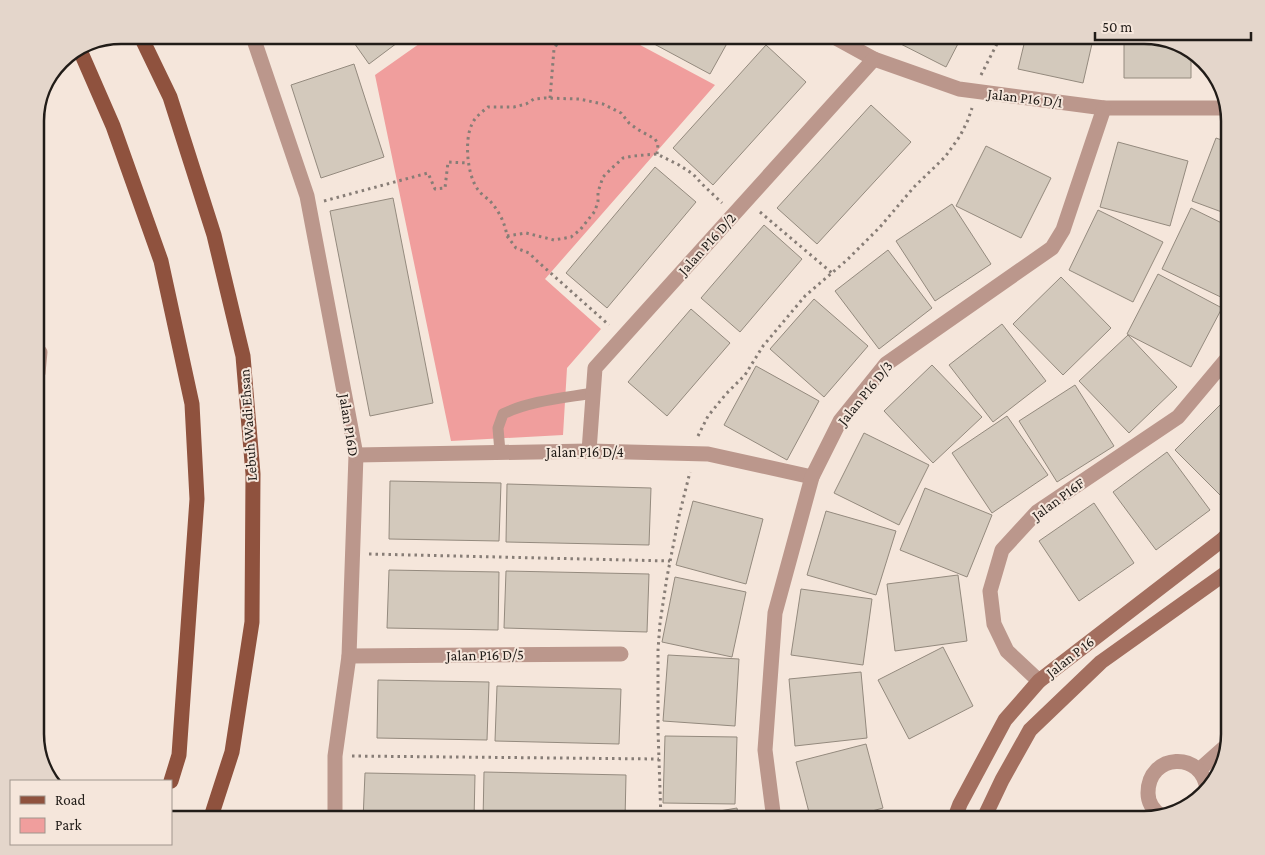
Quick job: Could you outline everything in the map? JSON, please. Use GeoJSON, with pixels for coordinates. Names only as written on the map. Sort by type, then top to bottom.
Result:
{"type":"FeatureCollection","features":[{"type":"Feature","properties":{"kind":"main road","name":"Lebuh Wadi Ehsan"},"geometry":{"type":"LineString","coordinates":[[144,44],[170,97],[214,236],[243,356],[253,474],[252,622],[232,752],[213,811]]}},
{"type":"Feature","properties":{"kind":"main road"},"geometry":{"type":"LineString","coordinates":[[150,44],[170,97]]}},
{"type":"Feature","properties":{"kind":"main road"},"geometry":{"type":"LineString","coordinates":[[82,54],[113,126],[161,261],[192,404],[196,499],[179,755],[170,780]]}},
{"type":"Feature","properties":{"kind":"main road"},"geometry":{"type":"LineString","coordinates":[[74,60],[113,126]]}},
{"type":"Feature","properties":{"kind":"street","name":"Jalan P16D"},"geometry":{"type":"LineString","coordinates":[[255,44],[307,196],[356,455],[348,656],[335,756],[335,811]]}},
{"type":"Feature","properties":{"kind":"street","name":"Jalan P16 D/1"},"geometry":{"type":"LineString","coordinates":[[847,44],[874,59],[959,89],[976,92],[1104,108],[1221,108]]}},
{"type":"Feature","properties":{"kind":"street","name":"Jalan P16 D/2"},"geometry":{"type":"LineString","coordinates":[[588,451],[595,368],[874,59]]}},
{"type":"Feature","properties":{"kind":"street","name":"Jalan P16 D/3"},"geometry":{"type":"LineString","coordinates":[[773,811],[765,750],[776,613],[812,477],[840,421],[886,364],[1052,248],[1063,230],[1104,108]]}},
{"type":"Feature","properties":{"kind":"street","name":"Jalan P16F"},"geometry":{"type":"LineString","coordinates":[[1039,681],[1007,651],[994,624],[990,591],[1002,550],[1036,512],[1178,417],[1221,366]]}},
{"type":"Feature","properties":{"kind":"street","name":"Jalan P16 D/4"},"geometry":{"type":"LineString","coordinates":[[356,455],[588,451],[708,454],[812,477]]}},
{"type":"Feature","properties":{"kind":"street","name":"Jalan P 16"},"geometry":{"type":"LineString","coordinates":[[957,811],[1005,720],[1039,681],[1221,541]]}},
{"type":"Feature","properties":{"kind":"street","name":"Jalan P 16"},"geometry":{"type":"LineString","coordinates":[[987,811],[1030,730],[1101,662],[1221,576]]}},
{"type":"Feature","properties":{"kind":"street","name":"Jalan P16 D/5"},"geometry":{"type":"LineString","coordinates":[[348,656],[621,654]]}},
{"type":"Feature","properties":{"kind":"street"},"geometry":{"type":"LineString","coordinates":[[1199,770],[1219,753]]}},
{"type":"Feature","properties":{"kind":"street"},"geometry":{"type":"LineString","coordinates":[[1155,811],[1148,796],[1148,786],[1156,770],[1164,764],[1182,761],[1191,764],[1199,770],[1205,780]]}},
{"type":"Feature","properties":{"kind":"lane"},"geometry":{"type":"LineString","coordinates":[[500,452],[498,428],[503,414],[516,408],[593,393]]}},
{"type":"Feature","properties":{"kind":"path"},"geometry":{"type":"LineString","coordinates":[[550,98],[554,50],[557,44]]}},
{"type":"Feature","properties":{"kind":"path"},"geometry":{"type":"LineString","coordinates":[[661,811],[658,759],[658,650],[662,604],[679,516],[698,436],[708,416],[745,375],[763,346],[805,296],[880,227],[914,187],[945,157],[960,136],[968,120],[980,78],[997,44]]}},
{"type":"Feature","properties":{"kind":"path"},"geometry":{"type":"LineString","coordinates":[[622,338],[529,253],[516,248],[507,236],[506,227],[495,206],[479,192],[473,183],[468,164],[468,134],[472,122],[488,107],[514,107],[526,104],[534,99],[579,99],[603,104],[621,113],[629,123],[656,139],[658,144],[657,154]]}},
{"type":"Feature","properties":{"kind":"path"},"geometry":{"type":"LineString","coordinates":[[507,236],[526,233],[554,240],[571,237],[580,230],[595,211],[603,177],[623,158],[633,156],[657,154],[679,165],[693,174],[719,202],[736,212]]}},
{"type":"Feature","properties":{"kind":"path"},"geometry":{"type":"LineString","coordinates":[[309,206],[428,174],[434,189],[445,188],[448,162],[468,164]]}},
{"type":"Feature","properties":{"kind":"path"},"geometry":{"type":"LineString","coordinates":[[746,200],[832,273]]}},
{"type":"Feature","properties":{"kind":"path"},"geometry":{"type":"LineString","coordinates":[[352,554],[670,561]]}},
{"type":"Feature","properties":{"kind":"path"},"geometry":{"type":"LineString","coordinates":[[335,756],[658,759]]}},
{"type":"Feature","properties":{"kind":"green space"},"geometry":{"type":"Polygon","coordinates":[[[419,44],[638,44],[715,85],[545,279],[601,329],[567,368],[563,435],[451,441],[375,75],[419,44]]]}},
{"type":"Feature","properties":{"kind":"building"},"geometry":{"type":"Polygon","coordinates":[[[355,44],[396,44],[369,64],[355,44]]]}},
{"type":"Feature","properties":{"kind":"building"},"geometry":{"type":"Polygon","coordinates":[[[654,44],[727,44],[710,74],[654,44]]]}},
{"type":"Feature","properties":{"kind":"building"},"geometry":{"type":"Polygon","coordinates":[[[901,44],[958,44],[946,67],[901,44]]]}},
{"type":"Feature","properties":{"kind":"building"},"geometry":{"type":"Polygon","coordinates":[[[1024,44],[1092,44],[1083,83],[1018,69],[1024,44]]]}},
{"type":"Feature","properties":{"kind":"building"},"geometry":{"type":"Polygon","coordinates":[[[1124,44],[1155,44],[1164,46],[1191,60],[1191,78],[1124,78],[1124,44]]]}},
{"type":"Feature","properties":{"kind":"building"},"geometry":{"type":"Polygon","coordinates":[[[766,45],[806,82],[713,185],[673,148],[766,45]]]}},
{"type":"Feature","properties":{"kind":"building"},"geometry":{"type":"Polygon","coordinates":[[[354,64],[384,157],[321,178],[291,85],[354,64]]]}},
{"type":"Feature","properties":{"kind":"building"},"geometry":{"type":"Polygon","coordinates":[[[871,105],[911,142],[817,244],[777,208],[871,105]]]}},
{"type":"Feature","properties":{"kind":"building"},"geometry":{"type":"Polygon","coordinates":[[[1216,138],[1221,140],[1221,212],[1192,201],[1216,138]]]}},
{"type":"Feature","properties":{"kind":"building"},"geometry":{"type":"Polygon","coordinates":[[[1118,142],[1188,161],[1170,226],[1100,207],[1118,142]]]}},
{"type":"Feature","properties":{"kind":"building"},"geometry":{"type":"Polygon","coordinates":[[[986,146],[1051,178],[1021,238],[956,206],[986,146]]]}},
{"type":"Feature","properties":{"kind":"building"},"geometry":{"type":"Polygon","coordinates":[[[655,167],[696,202],[607,308],[566,273],[655,167]]]}},
{"type":"Feature","properties":{"kind":"building"},"geometry":{"type":"Polygon","coordinates":[[[393,198],[433,403],[370,416],[330,211],[393,198]]]}},
{"type":"Feature","properties":{"kind":"building"},"geometry":{"type":"Polygon","coordinates":[[[952,204],[991,264],[935,301],[896,241],[952,204]]]}},
{"type":"Feature","properties":{"kind":"building"},"geometry":{"type":"Polygon","coordinates":[[[1191,208],[1221,223],[1221,297],[1162,269],[1191,208]]]}},
{"type":"Feature","properties":{"kind":"building"},"geometry":{"type":"Polygon","coordinates":[[[1098,210],[1163,242],[1133,302],[1069,270],[1098,210]]]}},
{"type":"Feature","properties":{"kind":"building"},"geometry":{"type":"Polygon","coordinates":[[[764,225],[802,259],[740,332],[701,298],[764,225]]]}},
{"type":"Feature","properties":{"kind":"building"},"geometry":{"type":"Polygon","coordinates":[[[888,250],[932,308],[879,349],[835,291],[888,250]]]}},
{"type":"Feature","properties":{"kind":"building"},"geometry":{"type":"Polygon","coordinates":[[[1158,274],[1221,307],[1191,367],[1127,334],[1158,274]]]}},
{"type":"Feature","properties":{"kind":"building"},"geometry":{"type":"Polygon","coordinates":[[[1061,277],[1111,328],[1063,375],[1013,324],[1061,277]]]}},
{"type":"Feature","properties":{"kind":"building"},"geometry":{"type":"Polygon","coordinates":[[[814,299],[868,346],[824,397],[770,349],[814,299]]]}},
{"type":"Feature","properties":{"kind":"building"},"geometry":{"type":"Polygon","coordinates":[[[691,309],[730,343],[667,416],[628,382],[691,309]]]}},
{"type":"Feature","properties":{"kind":"building"},"geometry":{"type":"Polygon","coordinates":[[[1002,324],[1046,381],[993,422],[949,365],[1002,324]]]}},
{"type":"Feature","properties":{"kind":"building"},"geometry":{"type":"Polygon","coordinates":[[[1128,335],[1177,387],[1129,433],[1079,381],[1128,335]]]}},
{"type":"Feature","properties":{"kind":"building"},"geometry":{"type":"Polygon","coordinates":[[[932,365],[982,417],[933,463],[884,411],[932,365]]]}},
{"type":"Feature","properties":{"kind":"building"},"geometry":{"type":"Polygon","coordinates":[[[756,366],[819,401],[787,460],[724,425],[756,366]]]}},
{"type":"Feature","properties":{"kind":"building"},"geometry":{"type":"Polygon","coordinates":[[[1075,385],[1114,446],[1057,482],[1019,421],[1075,385]]]}},
{"type":"Feature","properties":{"kind":"building"},"geometry":{"type":"Polygon","coordinates":[[[1221,404],[1221,496],[1175,450],[1221,404]]]}},
{"type":"Feature","properties":{"kind":"building"},"geometry":{"type":"Polygon","coordinates":[[[1007,416],[1048,475],[992,513],[952,453],[1007,416]]]}},
{"type":"Feature","properties":{"kind":"building"},"geometry":{"type":"Polygon","coordinates":[[[864,433],[929,465],[899,525],[834,493],[864,433]]]}},
{"type":"Feature","properties":{"kind":"building"},"geometry":{"type":"Polygon","coordinates":[[[1167,452],[1210,510],[1156,550],[1113,492],[1167,452]]]}},
{"type":"Feature","properties":{"kind":"building"},"geometry":{"type":"Polygon","coordinates":[[[390,481],[501,483],[499,541],[389,539],[390,481]]]}},
{"type":"Feature","properties":{"kind":"building"},"geometry":{"type":"Polygon","coordinates":[[[507,484],[651,488],[649,545],[506,542],[507,484]]]}},
{"type":"Feature","properties":{"kind":"building"},"geometry":{"type":"Polygon","coordinates":[[[925,488],[992,515],[967,577],[900,550],[925,488]]]}},
{"type":"Feature","properties":{"kind":"building"},"geometry":{"type":"Polygon","coordinates":[[[693,501],[763,519],[746,584],[676,565],[693,501]]]}},
{"type":"Feature","properties":{"kind":"building"},"geometry":{"type":"Polygon","coordinates":[[[1094,503],[1134,563],[1079,601],[1039,541],[1094,503]]]}},
{"type":"Feature","properties":{"kind":"building"},"geometry":{"type":"Polygon","coordinates":[[[826,511],[896,531],[876,595],[807,575],[826,511]]]}},
{"type":"Feature","properties":{"kind":"building"},"geometry":{"type":"Polygon","coordinates":[[[389,570],[499,572],[498,630],[387,628],[389,570]]]}},
{"type":"Feature","properties":{"kind":"building"},"geometry":{"type":"Polygon","coordinates":[[[506,571],[649,574],[647,632],[504,628],[506,571]]]}},
{"type":"Feature","properties":{"kind":"building"},"geometry":{"type":"Polygon","coordinates":[[[958,575],[967,641],[895,651],[887,584],[958,575]]]}},
{"type":"Feature","properties":{"kind":"building"},"geometry":{"type":"Polygon","coordinates":[[[675,577],[746,592],[732,657],[662,642],[675,577]]]}},
{"type":"Feature","properties":{"kind":"building"},"geometry":{"type":"Polygon","coordinates":[[[801,589],[872,599],[863,665],[791,655],[801,589]]]}},
{"type":"Feature","properties":{"kind":"building"},"geometry":{"type":"Polygon","coordinates":[[[943,647],[973,706],[909,739],[878,680],[943,647]]]}},
{"type":"Feature","properties":{"kind":"building"},"geometry":{"type":"Polygon","coordinates":[[[668,655],[739,659],[735,726],[663,721],[668,655]]]}},
{"type":"Feature","properties":{"kind":"building"},"geometry":{"type":"Polygon","coordinates":[[[861,672],[867,738],[795,746],[789,679],[861,672]]]}},
{"type":"Feature","properties":{"kind":"building"},"geometry":{"type":"Polygon","coordinates":[[[378,680],[489,682],[487,740],[377,738],[378,680]]]}},
{"type":"Feature","properties":{"kind":"building"},"geometry":{"type":"Polygon","coordinates":[[[497,686],[621,689],[619,744],[495,741],[497,686]]]}},
{"type":"Feature","properties":{"kind":"building"},"geometry":{"type":"Polygon","coordinates":[[[665,736],[737,737],[735,804],[663,803],[665,736]]]}},
{"type":"Feature","properties":{"kind":"building"},"geometry":{"type":"Polygon","coordinates":[[[866,744],[883,808],[872,811],[809,811],[796,762],[866,744]]]}},
{"type":"Feature","properties":{"kind":"building"},"geometry":{"type":"Polygon","coordinates":[[[484,772],[626,775],[625,811],[483,811],[484,772]]]}},
{"type":"Feature","properties":{"kind":"building"},"geometry":{"type":"Polygon","coordinates":[[[365,773],[475,775],[474,811],[363,811],[365,773]]]}},
{"type":"Feature","properties":{"kind":"building"},"geometry":{"type":"Polygon","coordinates":[[[737,808],[738,811],[719,811],[737,808]]]}}]}
